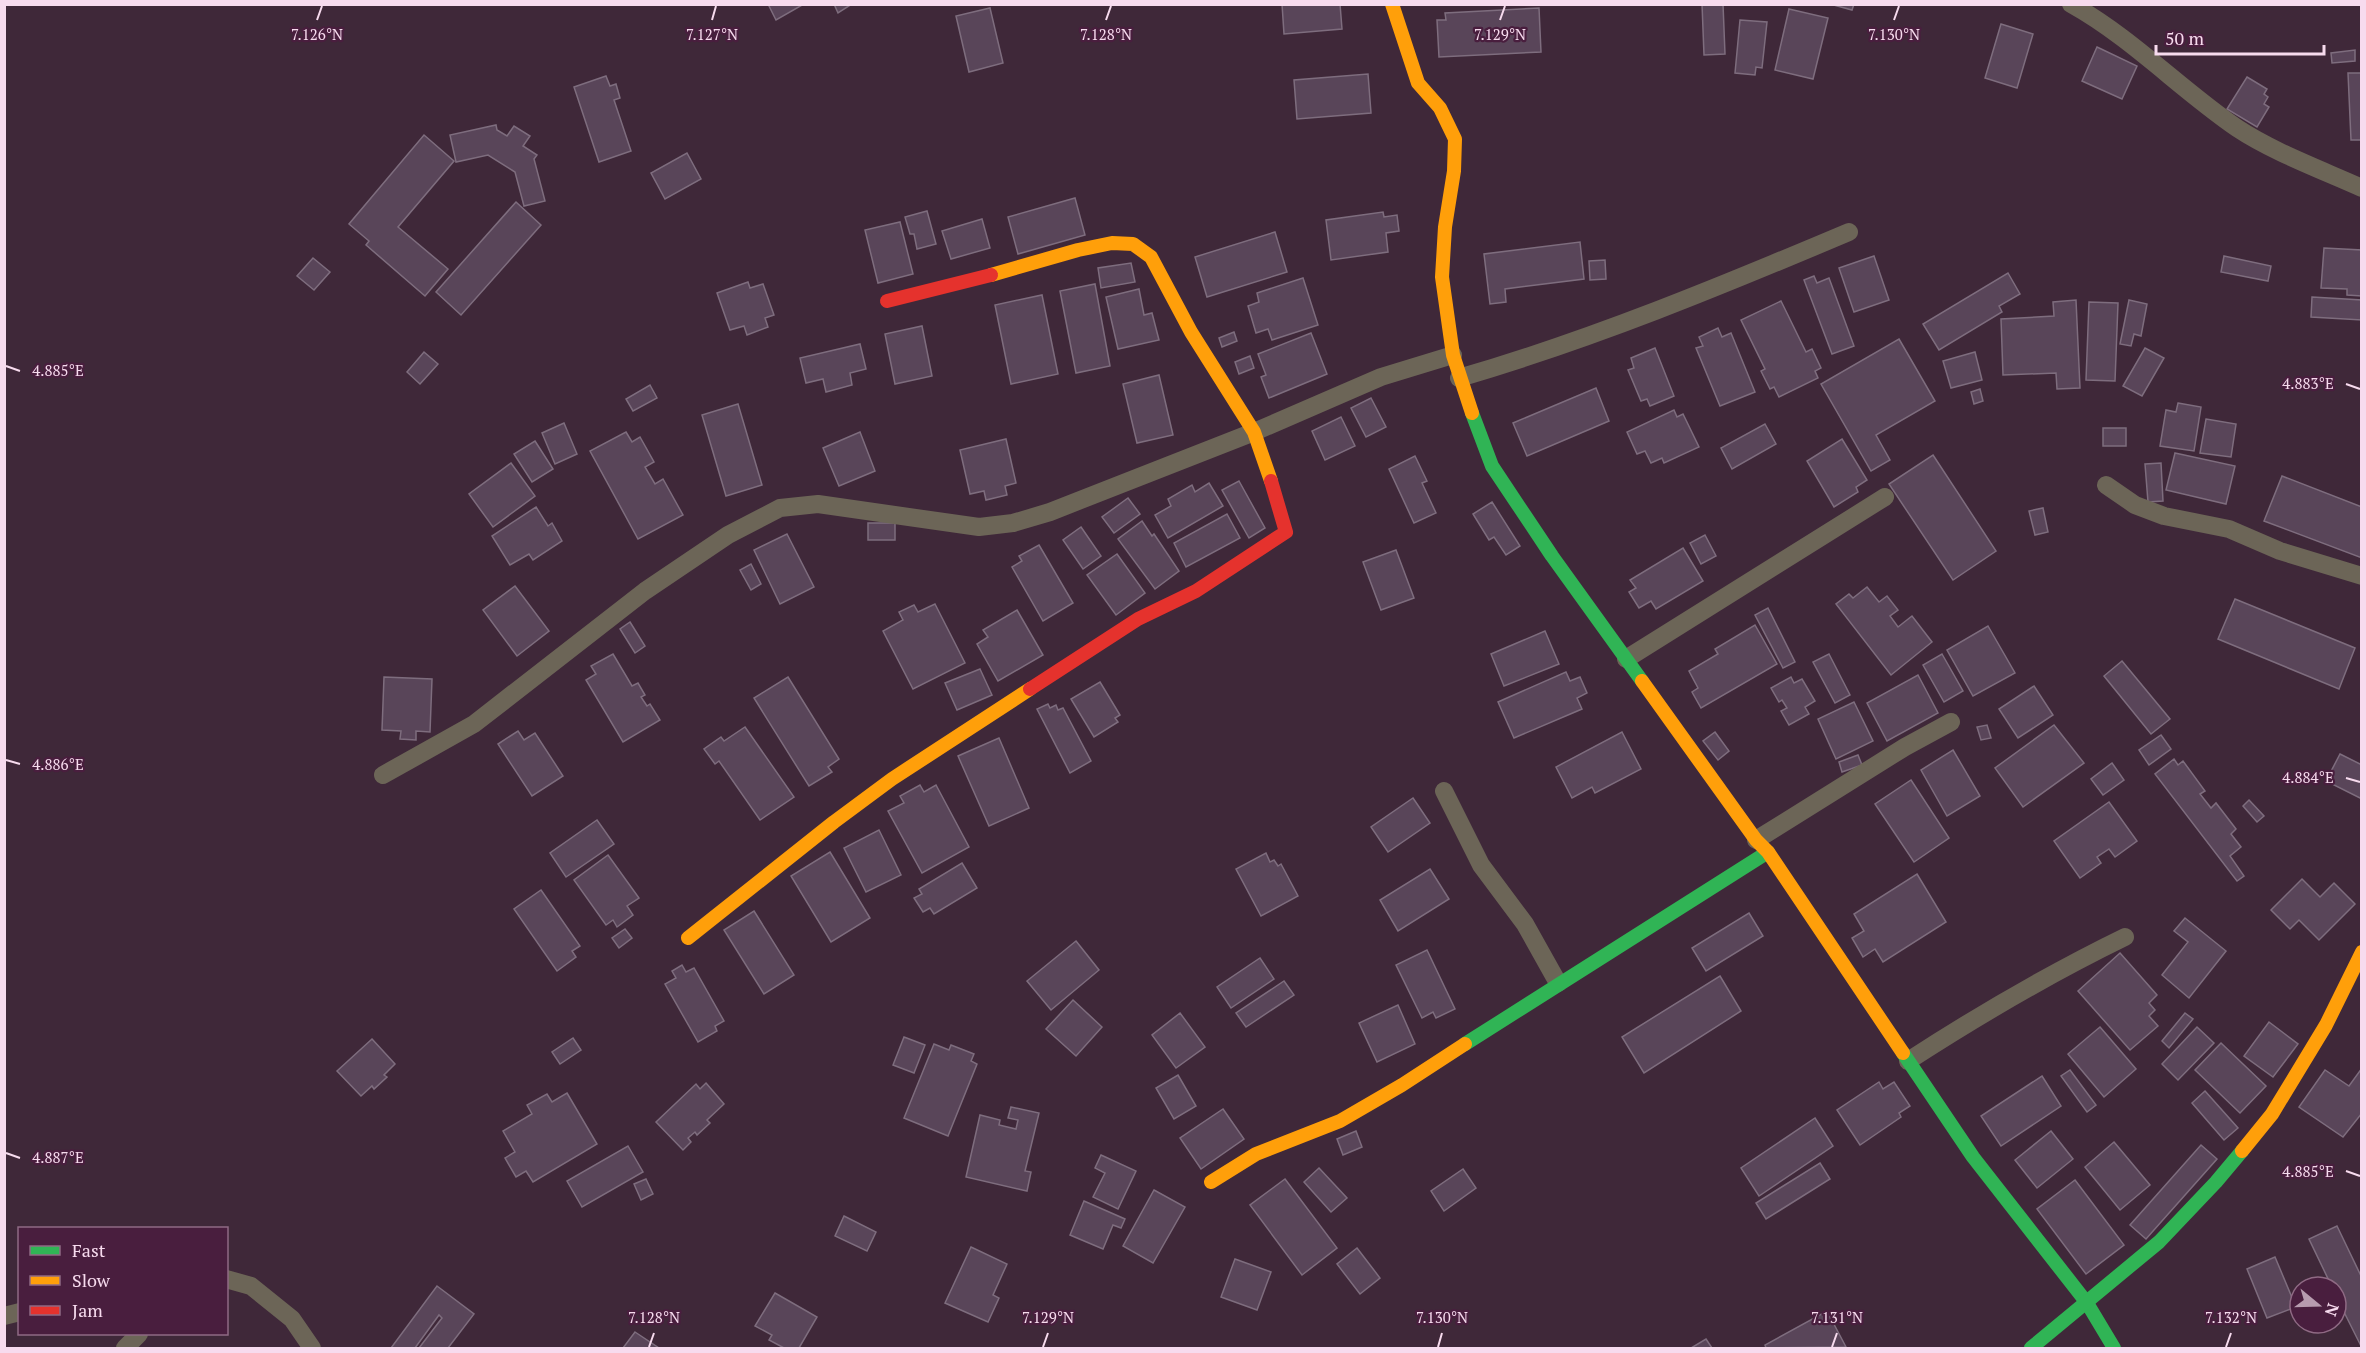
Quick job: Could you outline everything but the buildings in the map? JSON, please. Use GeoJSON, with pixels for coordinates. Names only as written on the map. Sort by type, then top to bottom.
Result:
{"type":"FeatureCollection","features":[{"type":"Feature","properties":{"kind":"street"},"geometry":{"type":"LineString","coordinates":[[1392,4],[1418,83],[1440,108],[1455,139],[1454,171],[1445,227],[1442,277],[1453,355],[1459,378],[1492,466],[1551,556],[1762,846],[1973,1157],[2086,1303],[2114,1348]]}},
{"type":"Feature","properties":{"kind":"street"},"geometry":{"type":"LineString","coordinates":[[2070,4],[2091,15],[2143,52],[2238,128],[2298,160],[2361,188]]}},
{"type":"Feature","properties":{"kind":"street"},"geometry":{"type":"LineString","coordinates":[[1459,378],[1550,350],[1672,306],[1849,232]]}},
{"type":"Feature","properties":{"kind":"street"},"geometry":{"type":"LineString","coordinates":[[688,938],[892,778],[1129,625],[1196,591],[1286,532],[1254,432],[1191,332],[1151,256],[1133,244],[1112,243],[1078,250],[985,277],[887,301]]}},
{"type":"Feature","properties":{"kind":"street"},"geometry":{"type":"LineString","coordinates":[[383,776],[474,724],[645,591],[728,535],[780,508],[818,504],[979,527],[1013,523],[1050,512],[1254,432],[1381,377],[1453,355]]}},
{"type":"Feature","properties":{"kind":"street"},"geometry":{"type":"LineString","coordinates":[[2106,485],[2135,505],[2164,516],[2229,529],[2280,551],[2361,576]]}},
{"type":"Feature","properties":{"kind":"street"},"geometry":{"type":"LineString","coordinates":[[1626,659],[1885,497]]}},
{"type":"Feature","properties":{"kind":"street"},"geometry":{"type":"LineString","coordinates":[[1211,1182],[1256,1154],[1340,1121],[1402,1085],[1762,846],[1905,747],[1951,722]]}},
{"type":"Feature","properties":{"kind":"street"},"geometry":{"type":"LineString","coordinates":[[1444,791],[1480,865],[1525,924],[1558,983]]}},
{"type":"Feature","properties":{"kind":"street"},"geometry":{"type":"LineString","coordinates":[[1908,1061],[2060,968],[2126,937]]}},
{"type":"Feature","properties":{"kind":"street"},"geometry":{"type":"LineString","coordinates":[[2031,1348],[2158,1242],[2216,1182],[2272,1114],[2326,1025],[2361,952]]}},
{"type":"Feature","properties":{"kind":"street"},"geometry":{"type":"LineString","coordinates":[[228,1280],[251,1286],[292,1319],[312,1348]]}},
{"type":"Feature","properties":{"kind":"street"},"geometry":{"type":"LineString","coordinates":[[125,1348],[138,1335]]}},
{"type":"Feature","properties":{"kind":"traffic: fast"},"geometry":{"type":"LineString","coordinates":[[1472,413],[1492,466],[1552,556],[1642,681]]}},
{"type":"Feature","properties":{"kind":"traffic: fast"},"geometry":{"type":"LineString","coordinates":[[1465,1044],[1768,852]]}},
{"type":"Feature","properties":{"kind":"traffic: fast"},"geometry":{"type":"LineString","coordinates":[[1903,1053],[1973,1157],[2087,1303],[2114,1348]]}},
{"type":"Feature","properties":{"kind":"traffic: fast"},"geometry":{"type":"LineString","coordinates":[[2031,1348],[2159,1242],[2242,1151]]}},
{"type":"Feature","properties":{"kind":"traffic: slow"},"geometry":{"type":"LineString","coordinates":[[1392,4],[1418,83],[1440,108],[1455,139],[1454,171],[1445,227],[1442,277],[1453,355],[1472,413]]}},
{"type":"Feature","properties":{"kind":"traffic: slow"},"geometry":{"type":"LineString","coordinates":[[991,275],[1078,250],[1112,243],[1133,244],[1151,257],[1191,332],[1254,432],[1271,481]]}},
{"type":"Feature","properties":{"kind":"traffic: slow"},"geometry":{"type":"LineString","coordinates":[[1642,681],[1756,840],[1768,852],[1903,1053]]}},
{"type":"Feature","properties":{"kind":"traffic: slow"},"geometry":{"type":"LineString","coordinates":[[688,938],[892,779],[1030,689]]}},
{"type":"Feature","properties":{"kind":"traffic: slow"},"geometry":{"type":"LineString","coordinates":[[2242,1151],[2272,1114],[2326,1025],[2362,952]]}},
{"type":"Feature","properties":{"kind":"traffic: slow"},"geometry":{"type":"LineString","coordinates":[[1211,1182],[1256,1154],[1340,1121],[1402,1085],[1465,1044]]}},
{"type":"Feature","properties":{"kind":"traffic: jam"},"geometry":{"type":"LineString","coordinates":[[887,301],[991,275]]}},
{"type":"Feature","properties":{"kind":"traffic: jam"},"geometry":{"type":"LineString","coordinates":[[1030,689],[1138,619],[1196,591],[1286,532],[1271,481]]}}]}
